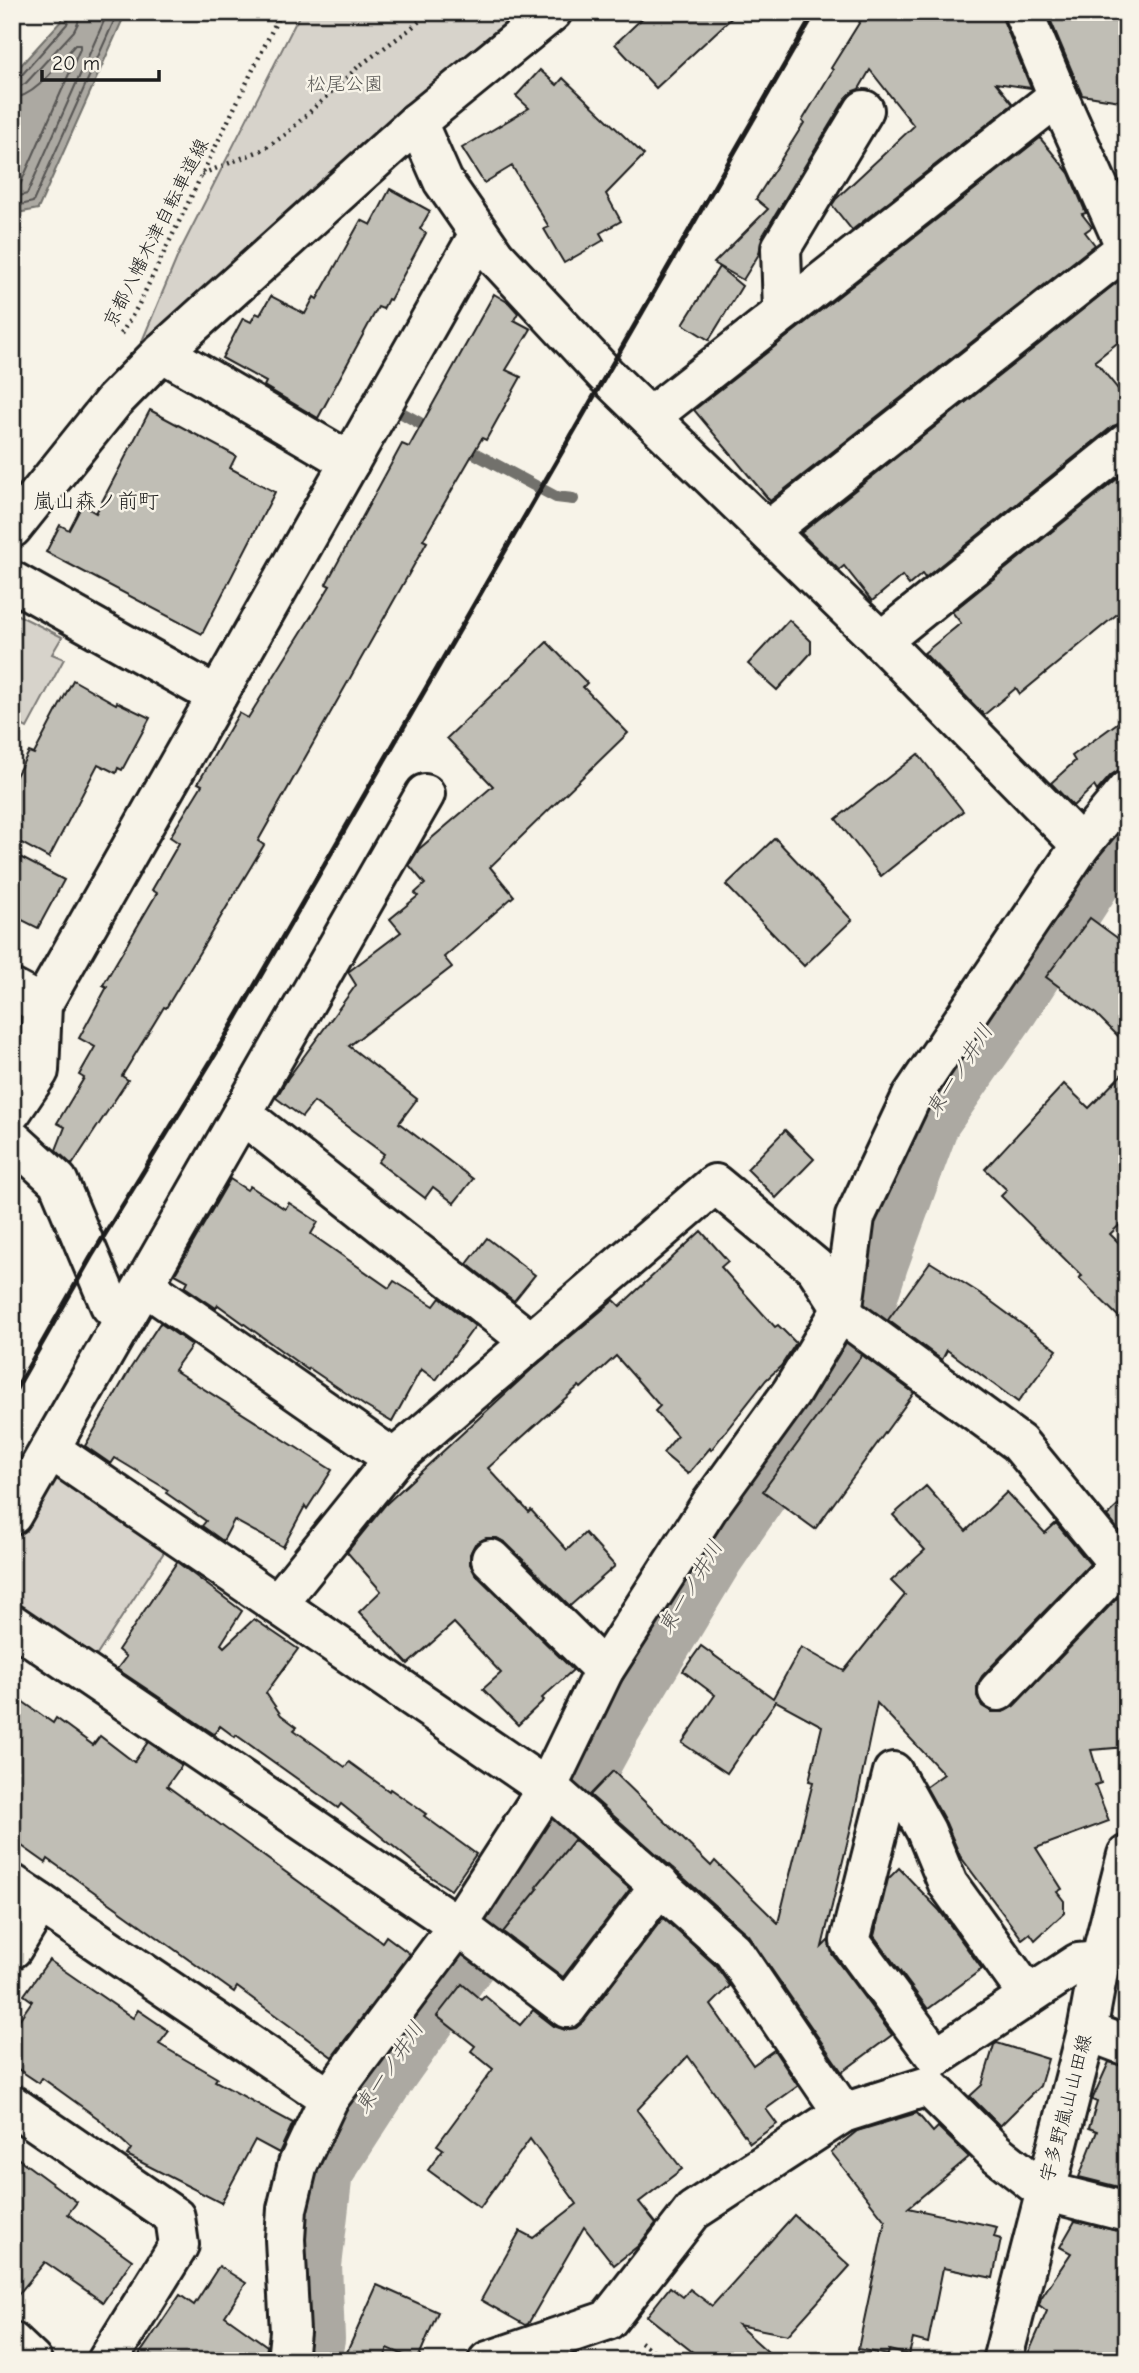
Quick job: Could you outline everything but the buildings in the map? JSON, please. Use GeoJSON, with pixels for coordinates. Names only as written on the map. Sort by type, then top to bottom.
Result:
{"type":"FeatureCollection","features":[{"type":"Feature","properties":{"kind":"street"},"geometry":{"type":"LineString","coordinates":[[12,528],[113,402],[162,352],[418,122],[552,12]]}},
{"type":"Feature","properties":{"kind":"street"},"geometry":{"type":"LineString","coordinates":[[769,530],[1127,248],[1023,12]]}},
{"type":"Feature","properties":{"kind":"street"},"geometry":{"type":"LineString","coordinates":[[650,417],[1058,96]]}},
{"type":"Feature","properties":{"kind":"street"},"geometry":{"type":"LineString","coordinates":[[783,313],[781,248],[864,110]]}},
{"type":"Feature","properties":{"kind":"street"},"geometry":{"type":"LineString","coordinates":[[418,122],[443,181],[495,256],[606,375],[769,530],[1081,845]]}},
{"type":"Feature","properties":{"kind":"street"},"geometry":{"type":"LineString","coordinates":[[124,1320],[110,1305],[58,1181],[13,1127],[39,1071],[27,997],[217,696],[479,234]]}},
{"type":"Feature","properties":{"kind":"street"},"geometry":{"type":"LineString","coordinates":[[162,352],[350,462]]}},
{"type":"Feature","properties":{"kind":"street"},"geometry":{"type":"LineString","coordinates":[[881,641],[1127,443]]}},
{"type":"Feature","properties":{"kind":"street"},"geometry":{"type":"LineString","coordinates":[[12,581],[217,696]]}},
{"type":"Feature","properties":{"kind":"street"},"geometry":{"type":"LineString","coordinates":[[287,2361],[290,2332],[285,2239],[287,2209],[298,2164],[329,2098],[467,1934],[561,1799],[604,1670],[710,1505],[791,1393],[852,1320],[855,1217],[912,1096],[1081,845],[1127,790]]}},
{"type":"Feature","properties":{"kind":"street"},"geometry":{"type":"LineString","coordinates":[[12,1515],[425,794]]}},
{"type":"Feature","properties":{"kind":"street"},"geometry":{"type":"LineString","coordinates":[[242,1114],[531,1342]]}},
{"type":"Feature","properties":{"kind":"street"},"geometry":{"type":"LineString","coordinates":[[277,1604],[394,1460],[715,1184],[815,1267],[852,1320],[1019,1443],[1123,1567],[998,1691]]}},
{"type":"Feature","properties":{"kind":"street"},"geometry":{"type":"LineString","coordinates":[[144,1285],[394,1460]]}},
{"type":"Feature","properties":{"kind":"street"},"geometry":{"type":"LineString","coordinates":[[50,1449],[561,1799],[733,1951],[843,2113]]}},
{"type":"Feature","properties":{"kind":"street"},"geometry":{"type":"LineString","coordinates":[[491,1559],[604,1670]]}},
{"type":"Feature","properties":{"kind":"street"},"geometry":{"type":"LineString","coordinates":[[12,1624],[467,1934],[567,2008],[660,1885]]}},
{"type":"Feature","properties":{"kind":"street"},"geometry":{"type":"LineString","coordinates":[[1028,1995],[948,1884],[926,1831],[893,1772],[850,1941],[936,2057],[1078,1963],[1100,1962]]}},
{"type":"Feature","properties":{"kind":"street","name":"宇多野嵐山山田線"},"geometry":{"type":"LineString","coordinates":[[1003,2361],[1044,2191],[1087,2031],[1100,1962],[1127,1855]]}},
{"type":"Feature","properties":{"kind":"street"},"geometry":{"type":"LineString","coordinates":[[12,1949],[26,1893],[329,2098]]}},
{"type":"Feature","properties":{"kind":"street"},"geometry":{"type":"LineString","coordinates":[[1087,2031],[1127,2046]]}},
{"type":"Feature","properties":{"kind":"street"},"geometry":{"type":"LineString","coordinates":[[488,2361],[608,2320],[692,2211],[843,2113],[928,2087],[996,2152],[1044,2191],[1127,2212]]}},
{"type":"Feature","properties":{"kind":"street"},"geometry":{"type":"LineString","coordinates":[[12,2105],[175,2217],[179,2245],[107,2361]]}},
{"type":"Feature","properties":{"kind":"street"},"geometry":{"type":"LineString","coordinates":[[12,2342],[32,2361]]}},
{"type":"Feature","properties":{"kind":"path","name":"京都八幡木津自転車道線"},"geometry":{"type":"LineString","coordinates":[[119,337],[138,306],[281,12]]}},
{"type":"Feature","properties":{"kind":"path"},"geometry":{"type":"LineString","coordinates":[[202,174],[262,150],[285,135],[359,66],[429,12]]}},
{"type":"Feature","properties":{"kind":"green space","name":"松尾公園"},"geometry":{"type":"Polygon","coordinates":[[[301,12],[542,12],[135,358],[179,253],[301,12]]]}},
{"type":"Feature","properties":{"kind":"green space"},"geometry":{"type":"Polygon","coordinates":[[[12,612],[62,637],[52,654],[64,659],[27,728],[12,720],[12,612]]]}},
{"type":"Feature","properties":{"kind":"green space"},"geometry":{"type":"Polygon","coordinates":[[[57,1465],[170,1543],[95,1658],[12,1603],[12,1546],[57,1465]]]}},
{"type":"Feature","properties":{"kind":"water"},"geometry":{"type":"Polygon","coordinates":[[[64,12],[126,12],[38,209],[12,214],[12,75],[62,20],[64,12]]]}},
{"type":"Feature","properties":{"kind":"waterway"},"geometry":{"type":"LineString","coordinates":[[400,412],[436,432]]}},
{"type":"Feature","properties":{"kind":"waterway"},"geometry":{"type":"LineString","coordinates":[[461,446],[556,497],[573,499]]}},
{"type":"Feature","properties":{"kind":"waterway","name":"東一ノ井川"},"geometry":{"type":"LineString","coordinates":[[304,2361],[310,2339],[307,2265],[318,2171],[386,2066],[536,1854],[607,1724],[710,1553],[842,1361],[874,1260],[926,1118],[1006,1003],[1111,841],[1127,826]]}},
{"type":"Feature","properties":{"kind":"railway"},"geometry":{"type":"LineString","coordinates":[[12,1396],[91,1257],[216,1053],[815,12]]}},
{"type":"Feature","properties":{"kind":"district","name":"嵐山森ノ前町"},"geometry":{"type":"Point","coordinates":[96,501]}}]}
